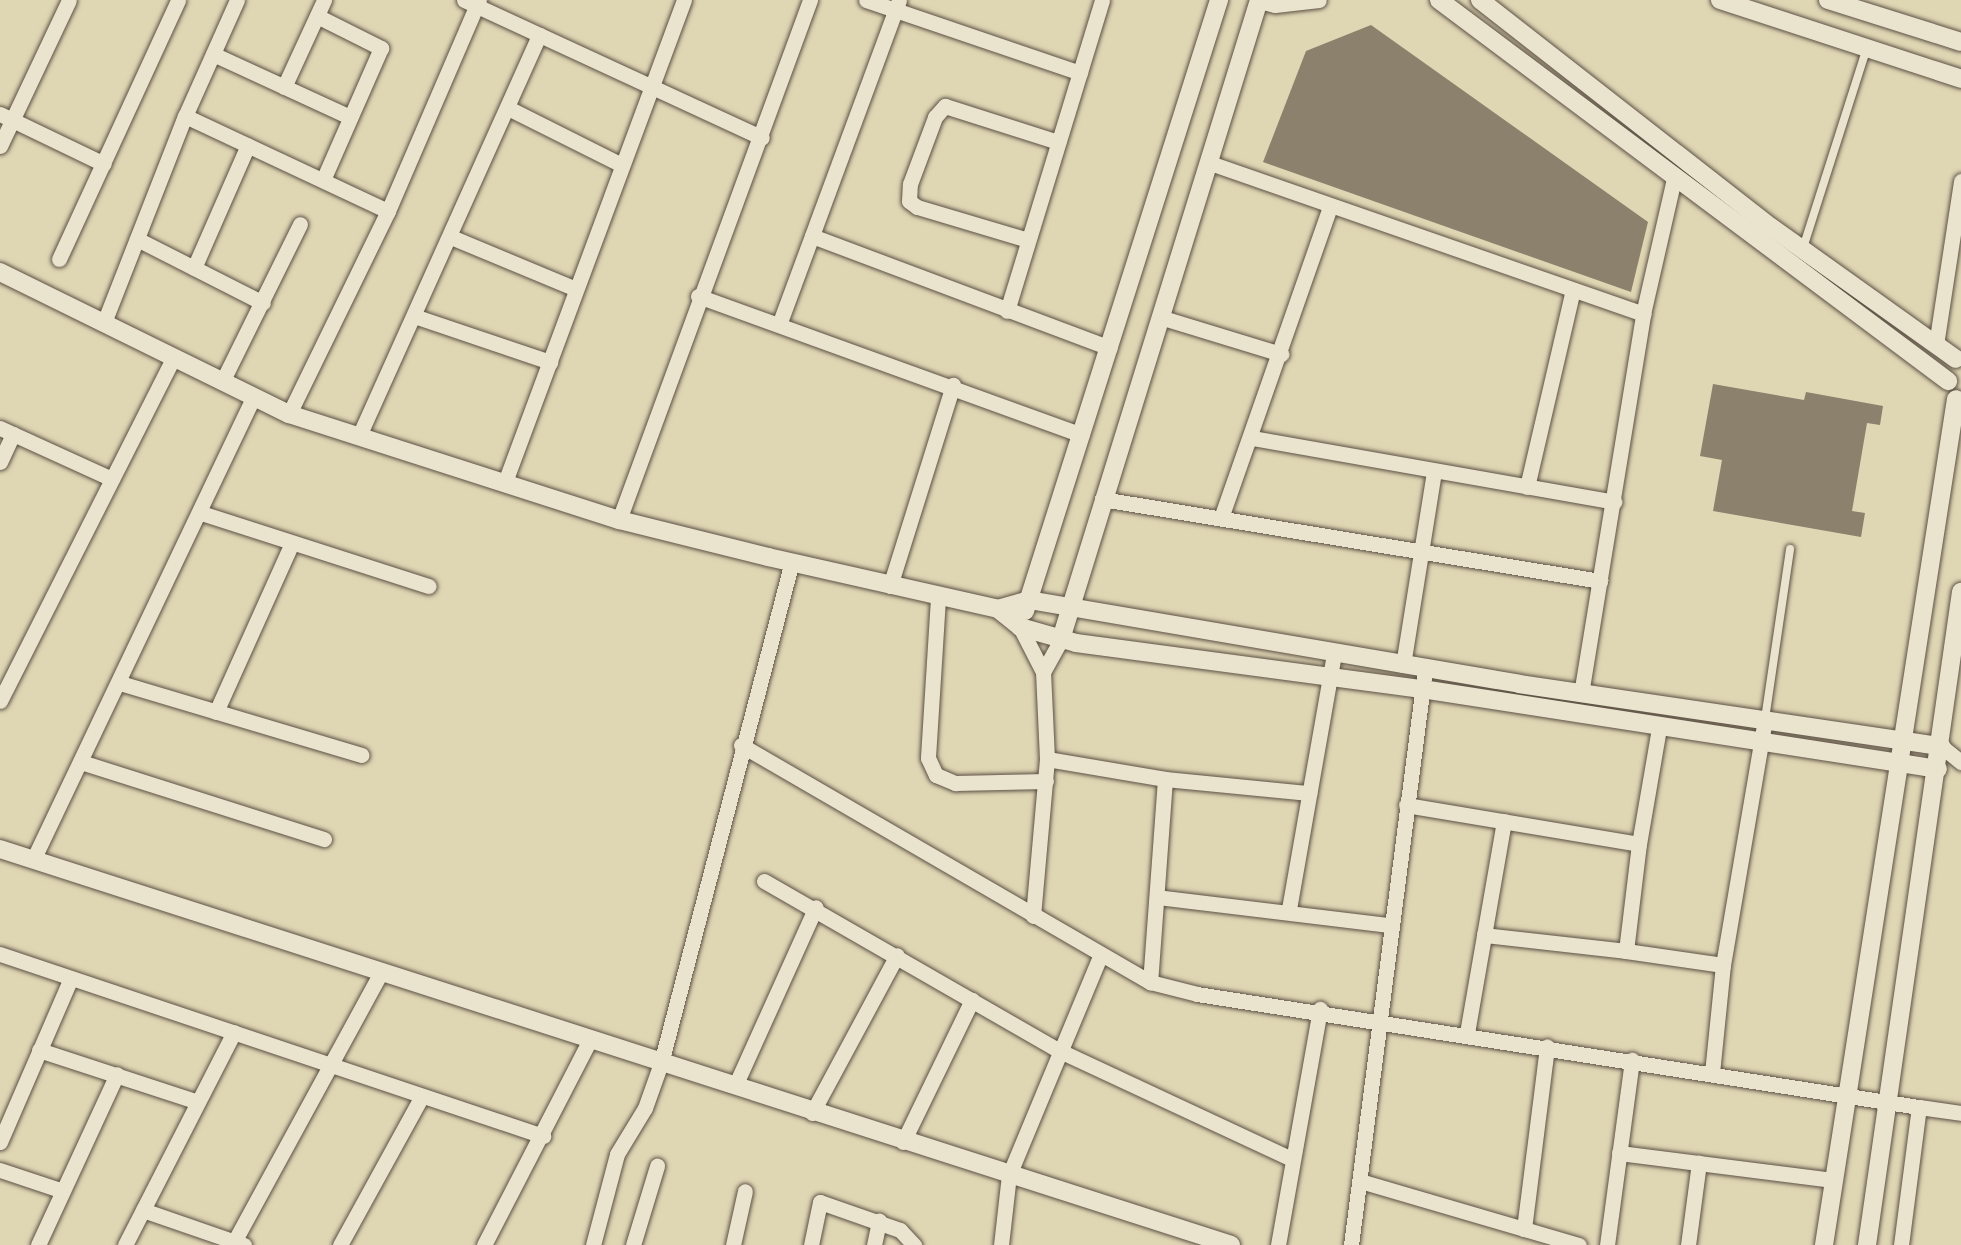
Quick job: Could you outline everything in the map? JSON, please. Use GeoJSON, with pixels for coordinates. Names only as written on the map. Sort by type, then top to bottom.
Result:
{"type":"FeatureCollection","features":[{"type":"Feature","properties":{"kind":"street"},"geometry":{"type":"LineString","coordinates":[[0,146],[6,117],[69,0]]}},
{"type":"Feature","properties":{"kind":"street"},"geometry":{"type":"LineString","coordinates":[[59,259],[178,0]]}},
{"type":"Feature","properties":{"kind":"street"},"geometry":{"type":"LineString","coordinates":[[105,320],[185,116],[237,0]]}},
{"type":"Feature","properties":{"kind":"street"},"geometry":{"type":"LineString","coordinates":[[284,87],[324,0]]}},
{"type":"Feature","properties":{"kind":"street"},"geometry":{"type":"LineString","coordinates":[[619,520],[698,296],[762,138],[810,0]]}},
{"type":"Feature","properties":{"kind":"street"},"geometry":{"type":"LineString","coordinates":[[866,0],[896,6],[1080,73]]}},
{"type":"Feature","properties":{"kind":"street"},"geometry":{"type":"LineString","coordinates":[[1033,916],[1047,759],[1043,672],[1020,627],[1219,0]]}},
{"type":"Feature","properties":{"kind":"street"},"geometry":{"type":"LineString","coordinates":[[1043,672],[1061,639],[1102,499],[1210,163],[1259,0],[1275,5],[1319,0]]}},
{"type":"Feature","properties":{"kind":"street"},"geometry":{"type":"LineString","coordinates":[[1439,0],[1674,179],[1948,381],[1959,400],[1902,739],[1824,1245]]}},
{"type":"Feature","properties":{"kind":"street"},"geometry":{"type":"LineString","coordinates":[[1480,0],[1802,250],[1936,345],[1958,357],[1948,381]]}},
{"type":"Feature","properties":{"kind":"street"},"geometry":{"type":"LineString","coordinates":[[1720,0],[1961,79]]}},
{"type":"Feature","properties":{"kind":"street"},"geometry":{"type":"LineString","coordinates":[[1828,0],[1961,42]]}},
{"type":"Feature","properties":{"kind":"street"},"geometry":{"type":"LineString","coordinates":[[505,482],[681,1]]}},
{"type":"Feature","properties":{"kind":"street"},"geometry":{"type":"LineString","coordinates":[[289,414],[388,211],[473,2],[650,88],[762,138]]}},
{"type":"Feature","properties":{"kind":"street"},"geometry":{"type":"LineString","coordinates":[[1007,310],[1080,73],[1097,2]]}},
{"type":"Feature","properties":{"kind":"street"},"geometry":{"type":"LineString","coordinates":[[780,322],[896,6]]}},
{"type":"Feature","properties":{"kind":"street"},"geometry":{"type":"LineString","coordinates":[[318,16],[381,48],[323,180]]}},
{"type":"Feature","properties":{"kind":"street"},"geometry":{"type":"LineString","coordinates":[[359,436],[452,237],[539,35]]}},
{"type":"Feature","properties":{"kind":"street"},"geometry":{"type":"LineString","coordinates":[[213,54],[350,117]]}},
{"type":"Feature","properties":{"kind":"street"},"geometry":{"type":"LineString","coordinates":[[1028,240],[917,207],[909,201],[909,184],[935,117],[945,106],[1058,142]]}},
{"type":"Feature","properties":{"kind":"street"},"geometry":{"type":"LineString","coordinates":[[508,108],[622,165]]}},
{"type":"Feature","properties":{"kind":"street"},"geometry":{"type":"LineString","coordinates":[[185,116],[388,211]]}},
{"type":"Feature","properties":{"kind":"street"},"geometry":{"type":"LineString","coordinates":[[6,117],[104,164]]}},
{"type":"Feature","properties":{"kind":"street"},"geometry":{"type":"LineString","coordinates":[[194,268],[248,145]]}},
{"type":"Feature","properties":{"kind":"street"},"geometry":{"type":"LineString","coordinates":[[1210,163],[1330,207],[1643,314]]}},
{"type":"Feature","properties":{"kind":"street"},"geometry":{"type":"LineString","coordinates":[[1581,693],[1643,314],[1674,179]]}},
{"type":"Feature","properties":{"kind":"street"},"geometry":{"type":"LineString","coordinates":[[1936,345],[1961,181]]}},
{"type":"Feature","properties":{"kind":"street"},"geometry":{"type":"LineString","coordinates":[[1221,518],[1252,438],[1330,207]]}},
{"type":"Feature","properties":{"kind":"street"},"geometry":{"type":"LineString","coordinates":[[222,382],[300,224]]}},
{"type":"Feature","properties":{"kind":"street"},"geometry":{"type":"LineString","coordinates":[[812,236],[1110,348]]}},
{"type":"Feature","properties":{"kind":"street"},"geometry":{"type":"LineString","coordinates":[[452,237],[576,289]]}},
{"type":"Feature","properties":{"kind":"street"},"geometry":{"type":"LineString","coordinates":[[137,239],[263,303]]}},
{"type":"Feature","properties":{"kind":"street"},"geometry":{"type":"LineString","coordinates":[[0,272],[105,320],[173,358],[289,414],[619,520],[938,598],[998,609],[1029,600],[1425,669],[1902,739],[1941,746],[1961,764]]}},
{"type":"Feature","properties":{"kind":"street"},"geometry":{"type":"LineString","coordinates":[[1527,487],[1573,290]]}},
{"type":"Feature","properties":{"kind":"street"},"geometry":{"type":"LineString","coordinates":[[698,296],[780,322],[1082,435]]}},
{"type":"Feature","properties":{"kind":"street"},"geometry":{"type":"LineString","coordinates":[[414,316],[550,362]]}},
{"type":"Feature","properties":{"kind":"street"},"geometry":{"type":"LineString","coordinates":[[1160,317],[1281,354]]}},
{"type":"Feature","properties":{"kind":"street"},"geometry":{"type":"LineString","coordinates":[[0,701],[173,358]]}},
{"type":"Feature","properties":{"kind":"street"},"geometry":{"type":"LineString","coordinates":[[890,586],[953,386]]}},
{"type":"Feature","properties":{"kind":"street"},"geometry":{"type":"LineString","coordinates":[[33,860],[201,513],[253,398]]}},
{"type":"Feature","properties":{"kind":"street"},"geometry":{"type":"LineString","coordinates":[[0,462],[7,431],[112,479]]}},
{"type":"Feature","properties":{"kind":"street"},"geometry":{"type":"LineString","coordinates":[[1252,438],[1614,502]]}},
{"type":"Feature","properties":{"kind":"street"},"geometry":{"type":"LineString","coordinates":[[1403,665],[1418,552],[1434,471]]}},
{"type":"Feature","properties":{"kind":"street"},"geometry":{"type":"LineString","coordinates":[[1102,499],[1600,581]]}},
{"type":"Feature","properties":{"kind":"street"},"geometry":{"type":"LineString","coordinates":[[201,513],[429,585]]}},
{"type":"Feature","properties":{"kind":"street"},"geometry":{"type":"LineString","coordinates":[[216,712],[292,543]]}},
{"type":"Feature","properties":{"kind":"street"},"geometry":{"type":"LineString","coordinates":[[593,1245],[617,1154],[645,1108],[661,1063],[741,745],[792,561]]}},
{"type":"Feature","properties":{"kind":"street"},"geometry":{"type":"LineString","coordinates":[[1867,1245],[1938,769],[1961,592]]}},
{"type":"Feature","properties":{"kind":"street"},"geometry":{"type":"LineString","coordinates":[[938,598],[928,758],[936,775],[955,783],[1046,781]]}},
{"type":"Feature","properties":{"kind":"street"},"geometry":{"type":"LineString","coordinates":[[998,609],[1020,627],[1061,639],[1422,689],[1899,764],[1938,769],[1961,764]]}},
{"type":"Feature","properties":{"kind":"street"},"geometry":{"type":"LineString","coordinates":[[1289,909],[1334,654]]}},
{"type":"Feature","properties":{"kind":"street"},"geometry":{"type":"LineString","coordinates":[[1351,1245],[1383,1019],[1390,925],[1425,669]]}},
{"type":"Feature","properties":{"kind":"street"},"geometry":{"type":"LineString","coordinates":[[120,683],[362,755]]}},
{"type":"Feature","properties":{"kind":"street"},"geometry":{"type":"LineString","coordinates":[[1712,1073],[1723,965],[1765,719]]}},
{"type":"Feature","properties":{"kind":"street"},"geometry":{"type":"LineString","coordinates":[[1626,951],[1639,844],[1659,728]]}},
{"type":"Feature","properties":{"kind":"street"},"geometry":{"type":"LineString","coordinates":[[741,745],[1150,982],[1197,994],[1320,1009],[1961,1113]]}},
{"type":"Feature","properties":{"kind":"street"},"geometry":{"type":"LineString","coordinates":[[1047,759],[1166,779],[1309,793]]}},
{"type":"Feature","properties":{"kind":"street"},"geometry":{"type":"LineString","coordinates":[[81,762],[324,839]]}},
{"type":"Feature","properties":{"kind":"street"},"geometry":{"type":"LineString","coordinates":[[1150,982],[1166,779]]}},
{"type":"Feature","properties":{"kind":"street"},"geometry":{"type":"LineString","coordinates":[[1406,805],[1639,844]]}},
{"type":"Feature","properties":{"kind":"street"},"geometry":{"type":"LineString","coordinates":[[1467,1033],[1504,821]]}},
{"type":"Feature","properties":{"kind":"street"},"geometry":{"type":"LineString","coordinates":[[0,849],[735,1086],[903,1143],[1231,1245]]}},
{"type":"Feature","properties":{"kind":"street"},"geometry":{"type":"LineString","coordinates":[[765,881],[816,907],[1058,1050],[1292,1159]]}},
{"type":"Feature","properties":{"kind":"street"},"geometry":{"type":"LineString","coordinates":[[1157,897],[1289,909],[1390,925]]}},
{"type":"Feature","properties":{"kind":"street"},"geometry":{"type":"LineString","coordinates":[[735,1086],[816,907]]}},
{"type":"Feature","properties":{"kind":"street"},"geometry":{"type":"LineString","coordinates":[[1484,935],[1626,951],[1723,965]]}},
{"type":"Feature","properties":{"kind":"street"},"geometry":{"type":"LineString","coordinates":[[0,954],[70,980],[234,1032],[543,1136]]}},
{"type":"Feature","properties":{"kind":"street"},"geometry":{"type":"LineString","coordinates":[[1001,1245],[1009,1175],[1058,1050],[1101,954]]}},
{"type":"Feature","properties":{"kind":"street"},"geometry":{"type":"LineString","coordinates":[[812,1113],[897,955]]}},
{"type":"Feature","properties":{"kind":"street"},"geometry":{"type":"LineString","coordinates":[[143,1210],[239,1243],[381,972]]}},
{"type":"Feature","properties":{"kind":"street"},"geometry":{"type":"LineString","coordinates":[[0,1142],[70,980]]}},
{"type":"Feature","properties":{"kind":"street"},"geometry":{"type":"LineString","coordinates":[[903,1143],[972,1000]]}},
{"type":"Feature","properties":{"kind":"street"},"geometry":{"type":"LineString","coordinates":[[1278,1245],[1320,1009]]}},
{"type":"Feature","properties":{"kind":"street"},"geometry":{"type":"LineString","coordinates":[[125,1245],[234,1032]]}},
{"type":"Feature","properties":{"kind":"street"},"geometry":{"type":"LineString","coordinates":[[484,1245],[543,1136],[590,1040]]}},
{"type":"Feature","properties":{"kind":"street"},"geometry":{"type":"LineString","coordinates":[[1524,1229],[1547,1046]]}},
{"type":"Feature","properties":{"kind":"street"},"geometry":{"type":"LineString","coordinates":[[39,1050],[198,1102]]}},
{"type":"Feature","properties":{"kind":"street"},"geometry":{"type":"LineString","coordinates":[[1607,1245],[1632,1060]]}},
{"type":"Feature","properties":{"kind":"street"},"geometry":{"type":"LineString","coordinates":[[38,1245],[117,1074]]}},
{"type":"Feature","properties":{"kind":"street"},"geometry":{"type":"LineString","coordinates":[[340,1245],[422,1096]]}},
{"type":"Feature","properties":{"kind":"street"},"geometry":{"type":"LineString","coordinates":[[1901,1245],[1919,1107]]}},
{"type":"Feature","properties":{"kind":"street"},"geometry":{"type":"LineString","coordinates":[[1619,1153],[1833,1180]]}},
{"type":"Feature","properties":{"kind":"street"},"geometry":{"type":"LineString","coordinates":[[1688,1245],[1699,1164]]}},
{"type":"Feature","properties":{"kind":"street"},"geometry":{"type":"LineString","coordinates":[[633,1245],[657,1166]]}},
{"type":"Feature","properties":{"kind":"street"},"geometry":{"type":"LineString","coordinates":[[0,1170],[63,1191]]}},
{"type":"Feature","properties":{"kind":"street"},"geometry":{"type":"LineString","coordinates":[[1360,1181],[1579,1245]]}},
{"type":"Feature","properties":{"kind":"street"},"geometry":{"type":"LineString","coordinates":[[734,1245],[745,1191]]}},
{"type":"Feature","properties":{"kind":"street"},"geometry":{"type":"LineString","coordinates":[[811,1245],[820,1202],[900,1230],[914,1245]]}},
{"type":"Feature","properties":{"kind":"street"},"geometry":{"type":"LineString","coordinates":[[874,1245],[879,1221]]}},
{"type":"Feature","properties":{"kind":"lane"},"geometry":{"type":"LineString","coordinates":[[1802,250],[1867,48]]}},
{"type":"Feature","properties":{"kind":"lane"},"geometry":{"type":"LineString","coordinates":[[1765,719],[1790,549]]}},
{"type":"Feature","properties":{"kind":"building"},"geometry":{"type":"Polygon","coordinates":[[[1371,25],[1648,222],[1631,292],[1263,162],[1306,51],[1371,25]]]}},
{"type":"Feature","properties":{"kind":"building"},"geometry":{"type":"Polygon","coordinates":[[[1713,384],[1804,400],[1806,392],[1883,406],[1880,425],[1867,423],[1852,511],[1865,513],[1861,537],[1713,511],[1722,460],[1700,456],[1713,384]]]}}]}
